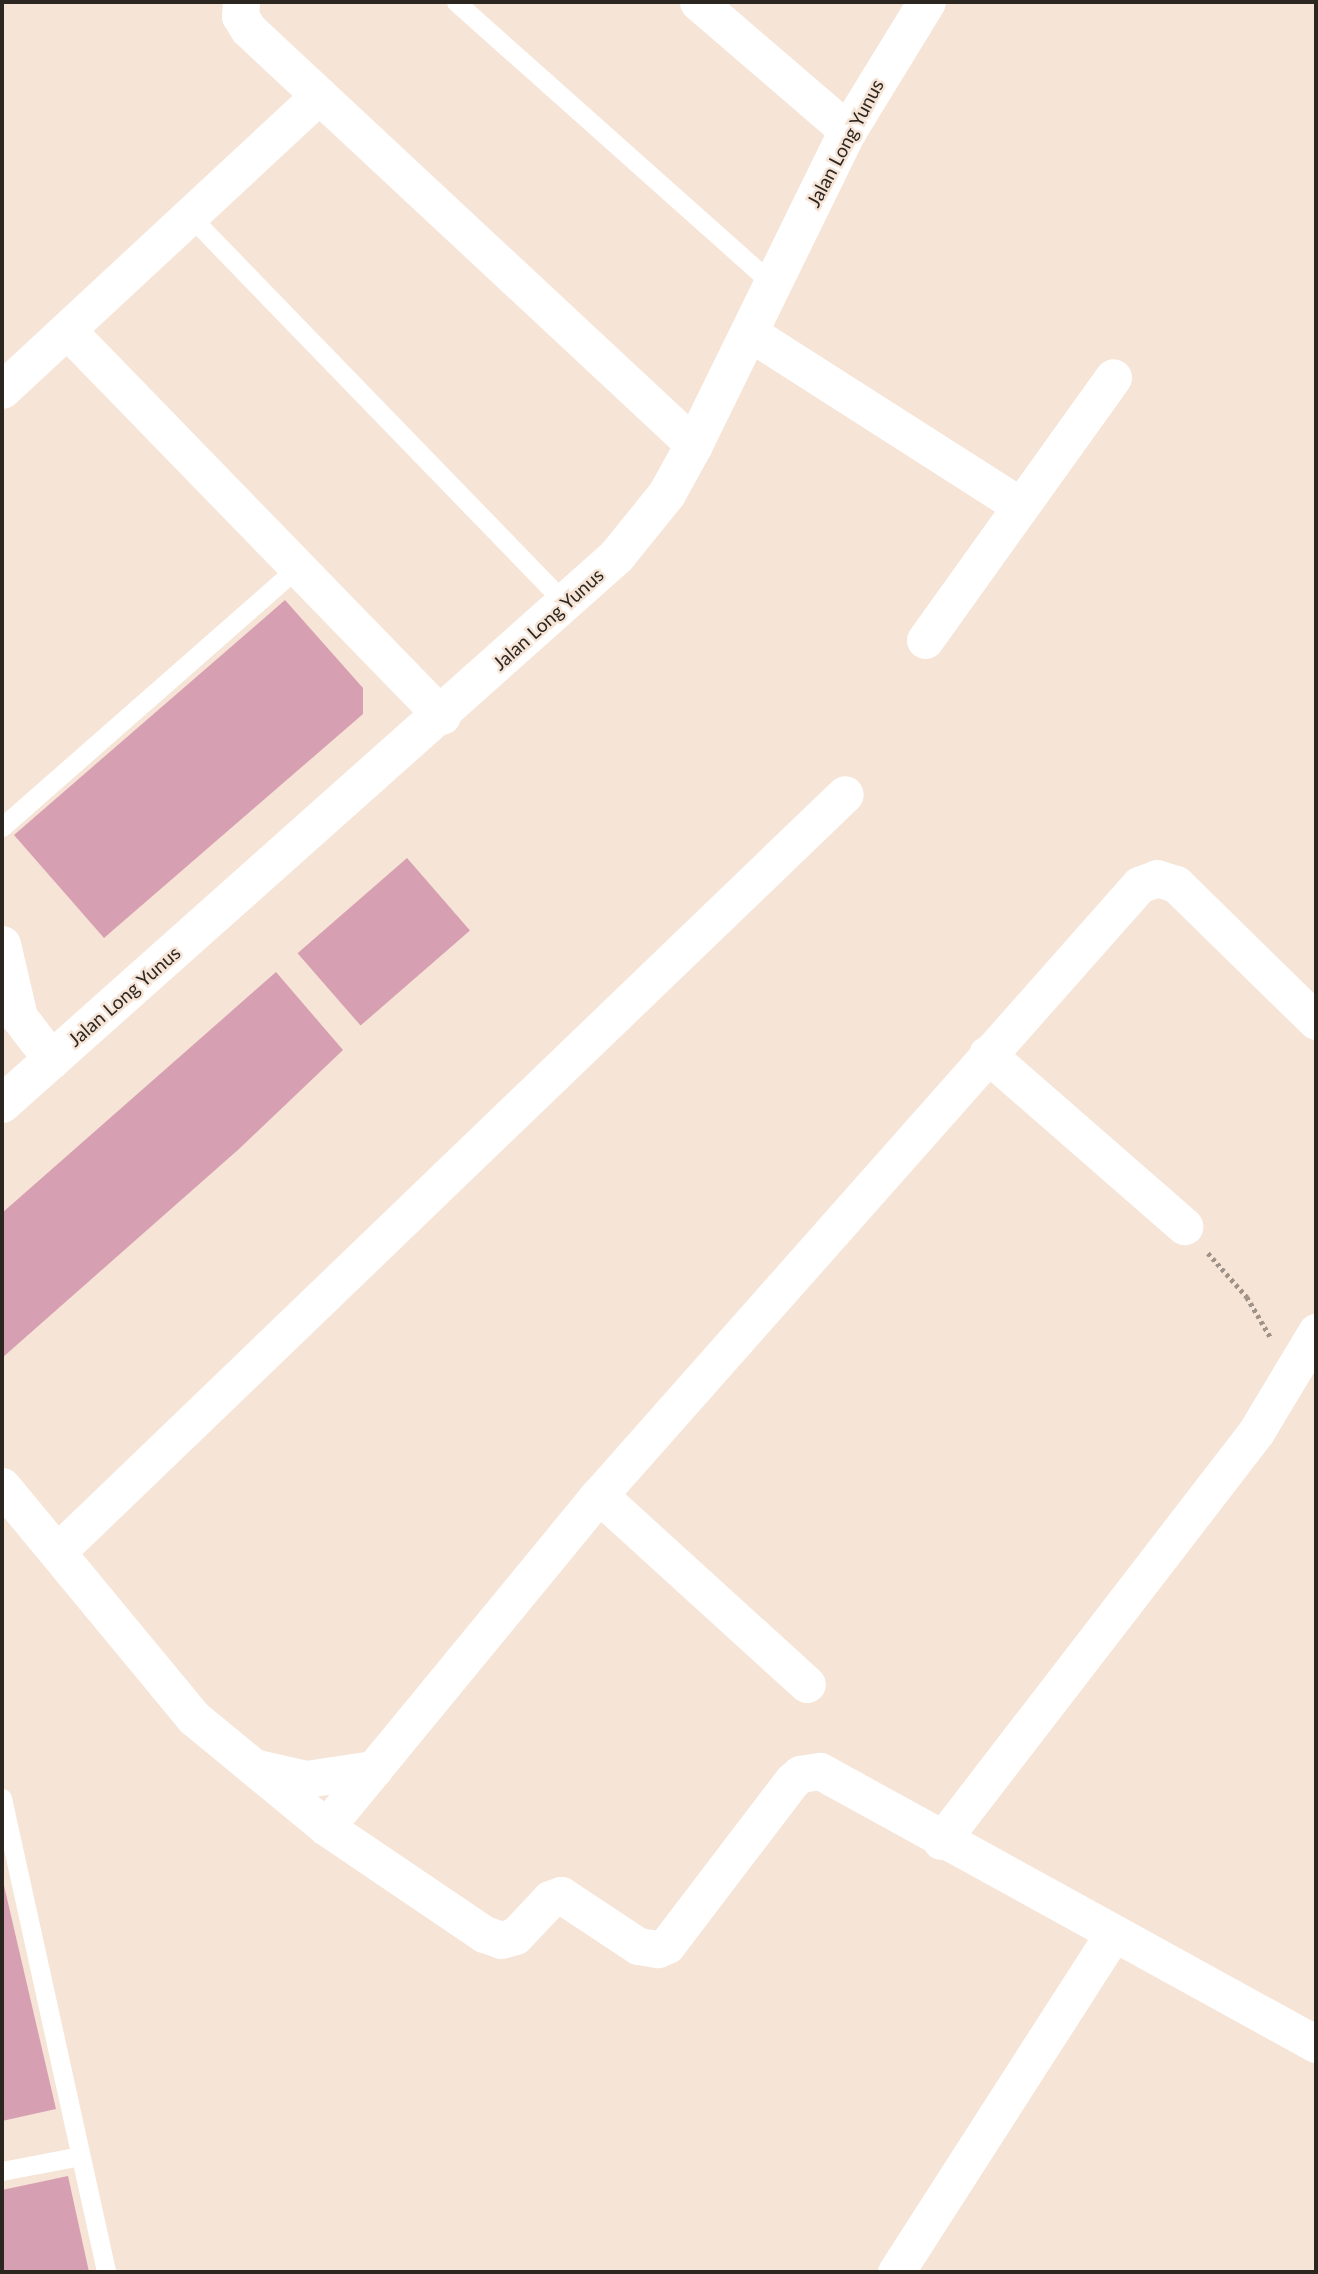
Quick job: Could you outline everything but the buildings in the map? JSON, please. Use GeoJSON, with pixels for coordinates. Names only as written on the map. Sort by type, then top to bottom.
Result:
{"type":"FeatureCollection","features":[{"type":"Feature","properties":{"kind":"main road","name":"Jalan Long Yunus"},"geometry":{"type":"LineString","coordinates":[[2,1104],[442,716],[617,556],[667,494],[750,333],[848,131],[927,2]]}},
{"type":"Feature","properties":{"kind":"street"},"geometry":{"type":"LineString","coordinates":[[241,2],[243,23],[694,445]]}},
{"type":"Feature","properties":{"kind":"street"},"geometry":{"type":"LineString","coordinates":[[698,2],[848,131]]}},
{"type":"Feature","properties":{"kind":"street"},"geometry":{"type":"LineString","coordinates":[[2,390],[319,95]]}},
{"type":"Feature","properties":{"kind":"street"},"geometry":{"type":"LineString","coordinates":[[67,330],[442,716]]}},
{"type":"Feature","properties":{"kind":"street"},"geometry":{"type":"LineString","coordinates":[[750,333],[1020,506]]}},
{"type":"Feature","properties":{"kind":"street"},"geometry":{"type":"LineString","coordinates":[[925,640],[1112,377]]}},
{"type":"Feature","properties":{"kind":"street"},"geometry":{"type":"LineString","coordinates":[[57,1552],[845,794]]}},
{"type":"Feature","properties":{"kind":"street"},"geometry":{"type":"LineString","coordinates":[[327,1826],[599,1495],[1132,892],[1157,878],[1176,884],[1316,1021]]}},
{"type":"Feature","properties":{"kind":"street"},"geometry":{"type":"LineString","coordinates":[[2,944],[19,1017],[52,1060]]}},
{"type":"Feature","properties":{"kind":"street"},"geometry":{"type":"LineString","coordinates":[[987,1054],[1184,1226]]}},
{"type":"Feature","properties":{"kind":"street"},"geometry":{"type":"LineString","coordinates":[[941,1842],[1256,1432],[1316,1332]]}},
{"type":"Feature","properties":{"kind":"street"},"geometry":{"type":"LineString","coordinates":[[2,1486],[194,1718],[327,1826],[484,1934],[501,1940],[515,1936],[550,1899],[561,1895],[648,1950],[658,1949],[674,1938],[800,1774],[830,1774],[941,1842],[1316,2044]]}},
{"type":"Feature","properties":{"kind":"street"},"geometry":{"type":"LineString","coordinates":[[599,1495],[807,1684]]}},
{"type":"Feature","properties":{"kind":"street"},"geometry":{"type":"LineString","coordinates":[[250,1766],[306,1779],[373,1769]]}},
{"type":"Feature","properties":{"kind":"street"},"geometry":{"type":"LineString","coordinates":[[897,2272],[1113,1934]]}},
{"type":"Feature","properties":{"kind":"lane"},"geometry":{"type":"LineString","coordinates":[[456,2],[773,284]]}},
{"type":"Feature","properties":{"kind":"lane"},"geometry":{"type":"LineString","coordinates":[[190,216],[566,604]]}},
{"type":"Feature","properties":{"kind":"lane"},"geometry":{"type":"LineString","coordinates":[[2,827],[298,567]]}},
{"type":"Feature","properties":{"kind":"lane"},"geometry":{"type":"LineString","coordinates":[[2,1798],[106,2272]]}},
{"type":"Feature","properties":{"kind":"lane"},"geometry":{"type":"LineString","coordinates":[[2,2171],[80,2156]]}},
{"type":"Feature","properties":{"kind":"path"},"geometry":{"type":"LineString","coordinates":[[1184,1226],[1247,1297],[1290,1372]]}}]}
